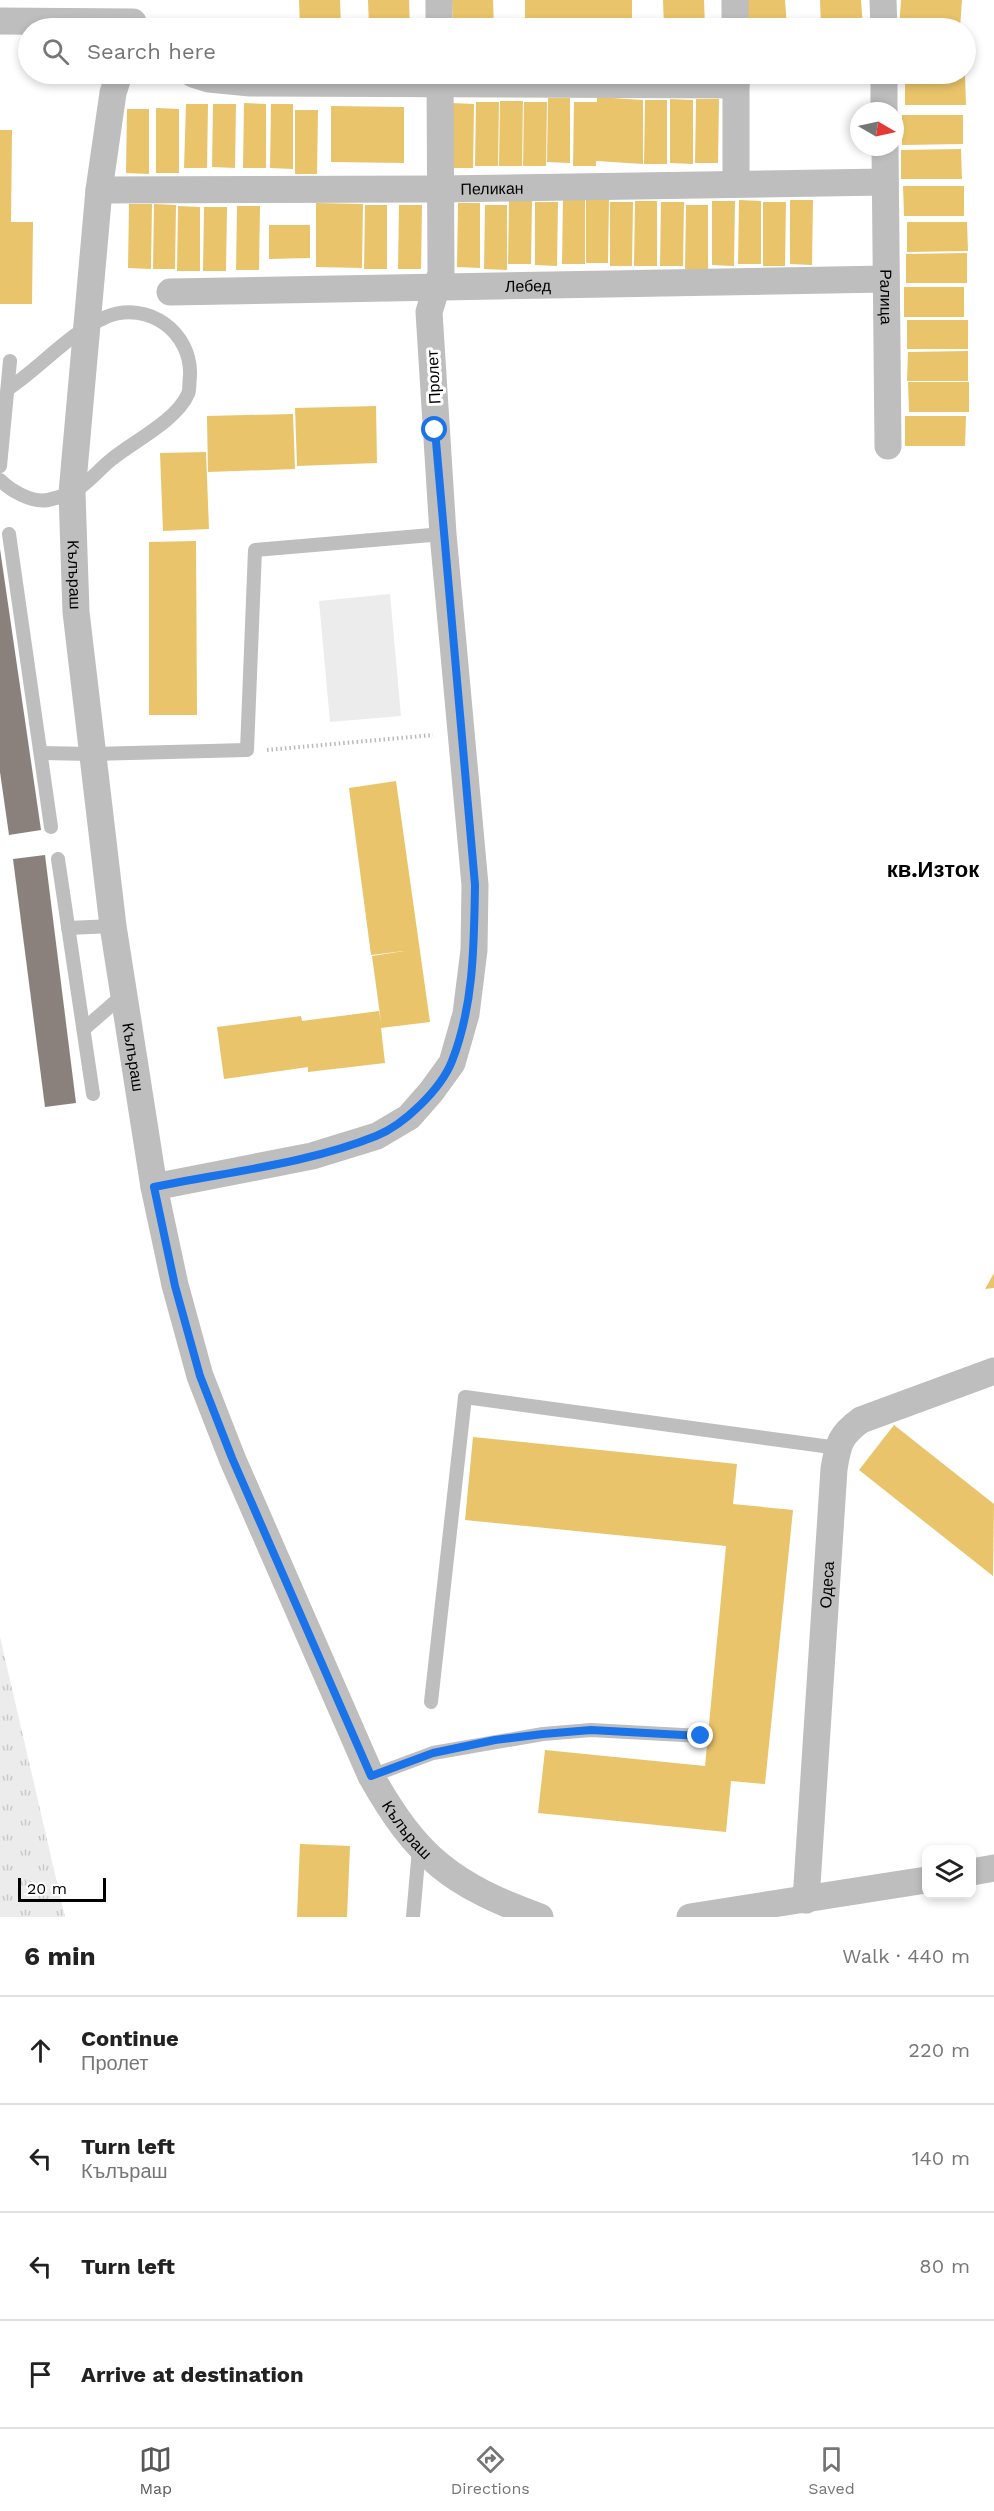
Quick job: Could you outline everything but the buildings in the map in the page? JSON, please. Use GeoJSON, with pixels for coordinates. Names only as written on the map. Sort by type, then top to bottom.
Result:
{"type":"FeatureCollection","features":[{"type":"Feature","properties":{"kind":"street"},"geometry":{"type":"LineString","coordinates":[[439,0],[439,18]]}},
{"type":"Feature","properties":{"kind":"street"},"geometry":{"type":"LineString","coordinates":[[735,0],[735,18]]}},
{"type":"Feature","properties":{"kind":"street"},"geometry":{"type":"LineString","coordinates":[[884,0],[884,18]]}},
{"type":"Feature","properties":{"kind":"street"},"geometry":{"type":"LineString","coordinates":[[0,21],[18,21]]}},
{"type":"Feature","properties":{"kind":"street","name":"Кълъраш"},"geometry":{"type":"LineString","coordinates":[[116,84],[99,190],[72,493],[76,612],[123,995],[154,1187],[175,1286],[200,1376],[232,1458],[371,1776],[392,1813],[419,1849],[454,1879],[505,1904],[540,1917]]}},
{"type":"Feature","properties":{"kind":"street","name":"Пролет"},"geometry":{"type":"LineString","coordinates":[[154,1187],[312,1156],[377,1136],[410,1117],[431,1092],[452,1063],[466,1014],[474,950],[475,885],[443,534],[429,312],[441,273],[440,84]]}},
{"type":"Feature","properties":{"kind":"street"},"geometry":{"type":"LineString","coordinates":[[736,84],[736,184]]}},
{"type":"Feature","properties":{"kind":"street"},"geometry":{"type":"LineString","coordinates":[[884,84],[884,102]]}},
{"type":"Feature","properties":{"kind":"street","name":"Ралица"},"geometry":{"type":"LineString","coordinates":[[885,156],[888,446]]}},
{"type":"Feature","properties":{"kind":"street","name":"Пеликан"},"geometry":{"type":"LineString","coordinates":[[99,190],[440,189],[885,182]]}},
{"type":"Feature","properties":{"kind":"street","name":"Лебед"},"geometry":{"type":"LineString","coordinates":[[170,291],[886,279]]}},
{"type":"Feature","properties":{"kind":"street","name":"Одеса"},"geometry":{"type":"LineString","coordinates":[[806,1900],[834,1468],[838,1448],[845,1431],[861,1420],[994,1371]]}},
{"type":"Feature","properties":{"kind":"street"},"geometry":{"type":"LineString","coordinates":[[976,1871],[994,1868]]}},
{"type":"Feature","properties":{"kind":"street"},"geometry":{"type":"LineString","coordinates":[[690,1917],[922,1881]]}},
{"type":"Feature","properties":{"kind":"lane"},"geometry":{"type":"LineString","coordinates":[[0,480],[12,491],[45,500],[72,493],[115,456],[174,413],[189,394],[190,370],[185,346],[171,327],[154,317],[131,312],[110,316],[87,326],[32,373],[8,389]]}},
{"type":"Feature","properties":{"kind":"lane"},"geometry":{"type":"LineString","coordinates":[[0,466],[10,361]]}},
{"type":"Feature","properties":{"kind":"lane"},"geometry":{"type":"LineString","coordinates":[[9,534],[51,827]]}},
{"type":"Feature","properties":{"kind":"lane"},"geometry":{"type":"LineString","coordinates":[[41,753],[247,750],[255,550],[443,534]]}},
{"type":"Feature","properties":{"kind":"lane"},"geometry":{"type":"LineString","coordinates":[[58,859],[93,1094]]}},
{"type":"Feature","properties":{"kind":"lane"},"geometry":{"type":"LineString","coordinates":[[68,928],[113,926]]}},
{"type":"Feature","properties":{"kind":"lane"},"geometry":{"type":"LineString","coordinates":[[84,1029],[123,995]]}},
{"type":"Feature","properties":{"kind":"lane"},"geometry":{"type":"LineString","coordinates":[[431,1702],[465,1397],[838,1448]]}},
{"type":"Feature","properties":{"kind":"lane"},"geometry":{"type":"LineString","coordinates":[[371,1776],[433,1753],[495,1740],[543,1734],[591,1730],[701,1736]]}},
{"type":"Feature","properties":{"kind":"lane"},"geometry":{"type":"LineString","coordinates":[[412,1917],[419,1849]]}},
{"type":"Feature","properties":{"kind":"path"},"geometry":{"type":"LineString","coordinates":[[247,750],[278,750],[461,732]]}},
{"type":"Feature","properties":{"kind":"green space"},"geometry":{"type":"Polygon","coordinates":[[[390,594],[401,716],[330,722],[319,601],[390,594]]]}},
{"type":"Feature","properties":{"kind":"green space"},"geometry":{"type":"Polygon","coordinates":[[[0,1637],[65,1917],[0,1917],[0,1637]]]}},
{"type":"Feature","properties":{"kind":"district","name":"кв.Изток"},"geometry":{"type":"Point","coordinates":[933,869]}},
{"type":"Feature","properties":{"kind":"route"},"geometry":{"type":"LineString","coordinates":[[435,430],[475,885],[474,950],[466,1014],[452,1063],[410,1117],[377,1136],[312,1156],[154,1187],[175,1286],[200,1376],[232,1458],[371,1776],[433,1753],[495,1740],[543,1734],[591,1730],[701,1736]]}}]}
